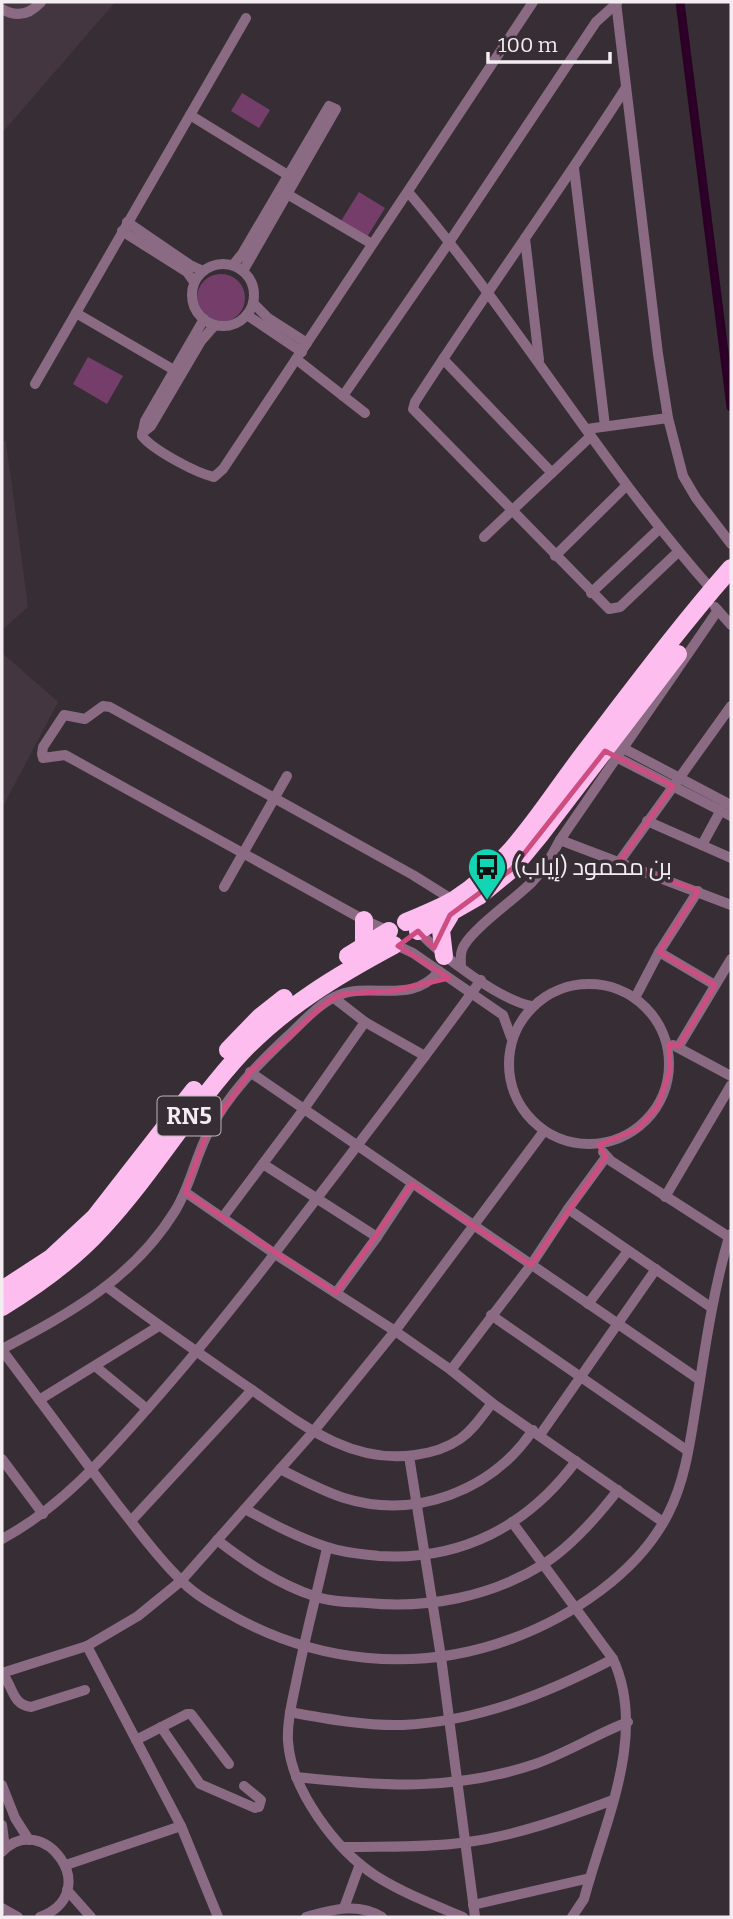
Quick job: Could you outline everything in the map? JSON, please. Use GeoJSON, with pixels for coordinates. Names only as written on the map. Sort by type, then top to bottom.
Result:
{"type":"FeatureCollection","features":[{"type":"Feature","properties":{"kind":"highway","name":"RN5"},"geometry":{"type":"LineString","coordinates":[[2,1290],[51,1258],[95,1217],[217,1062],[260,1017],[299,986],[364,947],[394,940],[414,939],[412,927],[491,888],[512,869],[614,750],[714,602],[731,568]]}},
{"type":"Feature","properties":{"kind":"highway","name":"RN5"},"geometry":{"type":"LineString","coordinates":[[452,908],[500,863],[534,825],[587,750],[731,584]]}},
{"type":"Feature","properties":{"kind":"highway"},"geometry":{"type":"LineString","coordinates":[[441,964],[441,930],[452,908]]}},
{"type":"Feature","properties":{"kind":"highway"},"geometry":{"type":"LineString","coordinates":[[364,920],[364,947]]}},
{"type":"Feature","properties":{"kind":"highway","name":"RN5"},"geometry":{"type":"LineString","coordinates":[[2,1307],[51,1274],[103,1228],[219,1079],[276,1019],[321,985],[394,940]]}},
{"type":"Feature","properties":{"kind":"street"},"geometry":{"type":"LineString","coordinates":[[2,22],[6,11],[20,15],[33,10],[41,2]]}},
{"type":"Feature","properties":{"kind":"street"},"geometry":{"type":"LineString","coordinates":[[204,319],[145,421],[142,433],[146,441],[163,451],[205,474],[216,476],[409,193],[533,2]]}},
{"type":"Feature","properties":{"kind":"street"},"geometry":{"type":"LineString","coordinates":[[616,3],[668,418],[683,475],[696,498],[731,544]]}},
{"type":"Feature","properties":{"kind":"street"},"geometry":{"type":"LineString","coordinates":[[343,396],[596,22],[616,3]]}},
{"type":"Feature","properties":{"kind":"street"},"geometry":{"type":"LineString","coordinates":[[36,384],[246,18]]}},
{"type":"Feature","properties":{"kind":"street"},"geometry":{"type":"LineString","coordinates":[[625,89],[443,359],[415,402],[414,413],[606,608],[618,609],[678,552]]}},
{"type":"Feature","properties":{"kind":"street"},"geometry":{"type":"LineString","coordinates":[[243,271],[283,192],[328,106],[336,109],[291,177]]}},
{"type":"Feature","properties":{"kind":"street"},"geometry":{"type":"LineString","coordinates":[[190,115],[291,177]]}},
{"type":"Feature","properties":{"kind":"street"},"geometry":{"type":"LineString","coordinates":[[574,168],[605,426]]}},
{"type":"Feature","properties":{"kind":"street"},"geometry":{"type":"LineString","coordinates":[[283,192],[372,244]]}},
{"type":"Feature","properties":{"kind":"street"},"geometry":{"type":"LineString","coordinates":[[233,265],[283,192]]}},
{"type":"Feature","properties":{"kind":"street"},"geometry":{"type":"LineString","coordinates":[[409,193],[488,290],[626,486],[731,625]]}},
{"type":"Feature","properties":{"kind":"street"},"geometry":{"type":"LineString","coordinates":[[125,226],[203,271]]}},
{"type":"Feature","properties":{"kind":"street"},"geometry":{"type":"LineString","coordinates":[[125,226],[187,272],[194,282]]}},
{"type":"Feature","properties":{"kind":"street"},"geometry":{"type":"LineString","coordinates":[[525,237],[540,364]]}},
{"type":"Feature","properties":{"kind":"street"},"geometry":{"type":"LineString","coordinates":[[217,264],[233,265],[243,271],[253,285],[253,303],[247,315],[233,324],[215,325],[204,319],[193,302],[194,282],[203,271],[217,264]]}},
{"type":"Feature","properties":{"kind":"street"},"geometry":{"type":"LineString","coordinates":[[253,303],[343,396],[365,413]]}},
{"type":"Feature","properties":{"kind":"street"},"geometry":{"type":"LineString","coordinates":[[76,313],[174,370]]}},
{"type":"Feature","properties":{"kind":"street"},"geometry":{"type":"LineString","coordinates":[[247,315],[302,351]]}},
{"type":"Feature","properties":{"kind":"street"},"geometry":{"type":"LineString","coordinates":[[142,433],[151,426],[201,341],[215,325]]}},
{"type":"Feature","properties":{"kind":"street"},"geometry":{"type":"LineString","coordinates":[[443,359],[552,473]]}},
{"type":"Feature","properties":{"kind":"street"},"geometry":{"type":"LineString","coordinates":[[484,537],[552,473],[589,432],[605,426],[668,418]]}},
{"type":"Feature","properties":{"kind":"street"},"geometry":{"type":"LineString","coordinates":[[555,556],[626,486]]}},
{"type":"Feature","properties":{"kind":"street"},"geometry":{"type":"LineString","coordinates":[[591,593],[659,529]]}},
{"type":"Feature","properties":{"kind":"street"},"geometry":{"type":"LineString","coordinates":[[452,908],[412,875],[106,706],[85,719],[64,715],[43,747],[43,758],[65,755],[364,920],[413,953],[441,964],[461,967],[514,1001],[531,1006]]}},
{"type":"Feature","properties":{"kind":"street"},"geometry":{"type":"LineString","coordinates":[[619,862],[731,706]]}},
{"type":"Feature","properties":{"kind":"street"},"geometry":{"type":"LineString","coordinates":[[461,967],[461,950],[464,945],[537,877],[614,750],[676,782],[728,814],[702,845]]}},
{"type":"Feature","properties":{"kind":"street"},"geometry":{"type":"LineString","coordinates":[[224,887],[287,776]]}},
{"type":"Feature","properties":{"kind":"street"},"geometry":{"type":"LineString","coordinates":[[676,782],[731,805]]}},
{"type":"Feature","properties":{"kind":"street"},"geometry":{"type":"LineString","coordinates":[[648,821],[731,858]]}},
{"type":"Feature","properties":{"kind":"street"},"geometry":{"type":"LineString","coordinates":[[560,840],[731,905]]}},
{"type":"Feature","properties":{"kind":"street"},"geometry":{"type":"LineString","coordinates":[[635,998],[659,953],[698,891]]}},
{"type":"Feature","properties":{"kind":"street"},"geometry":{"type":"LineString","coordinates":[[412,927],[441,964],[472,993],[505,1017],[511,1038]]}},
{"type":"Feature","properties":{"kind":"street"},"geometry":{"type":"LineString","coordinates":[[659,953],[715,985]]}},
{"type":"Feature","properties":{"kind":"street"},"geometry":{"type":"LineString","coordinates":[[680,1046],[731,959]]}},
{"type":"Feature","properties":{"kind":"street"},"geometry":{"type":"LineString","coordinates":[[441,964],[428,984],[408,990],[359,992],[334,998],[313,1012],[250,1072],[223,1106],[207,1133],[175,1211],[123,1275],[43,1327],[2,1349],[131,1521],[181,1581],[246,1624],[302,1647],[341,1656],[408,1659],[441,1657],[492,1646],[532,1631],[576,1609],[633,1561],[663,1522],[679,1487],[688,1451],[712,1308],[730,1235],[665,1197],[606,1157],[599,1144]]}},
{"type":"Feature","properties":{"kind":"street"},"geometry":{"type":"LineString","coordinates":[[2,1539],[43,1514],[91,1469],[198,1353],[357,1147],[481,980]]}},
{"type":"Feature","properties":{"kind":"street"},"geometry":{"type":"LineString","coordinates":[[586,983],[607,985],[635,998],[646,1005],[668,1044],[670,1070],[658,1107],[638,1129],[599,1144],[563,1141],[544,1131],[527,1114],[509,1075],[511,1038],[523,1014],[531,1006],[565,988],[586,983]]}},
{"type":"Feature","properties":{"kind":"street"},"geometry":{"type":"LineString","coordinates":[[334,998],[365,1021],[425,1056]]}},
{"type":"Feature","properties":{"kind":"street"},"geometry":{"type":"LineString","coordinates":[[223,1217],[304,1109],[365,1021]]}},
{"type":"Feature","properties":{"kind":"street"},"geometry":{"type":"LineString","coordinates":[[668,1044],[680,1046],[731,1076]]}},
{"type":"Feature","properties":{"kind":"street"},"geometry":{"type":"LineString","coordinates":[[250,1072],[700,1380]]}},
{"type":"Feature","properties":{"kind":"street"},"geometry":{"type":"LineString","coordinates":[[665,1197],[731,1086]]}},
{"type":"Feature","properties":{"kind":"street"},"geometry":{"type":"LineString","coordinates":[[85,1690],[31,1707],[22,1706],[15,1699],[9,1682],[2,1673],[87,1646],[138,1616],[181,1581],[313,1432],[395,1331],[544,1131]]}},
{"type":"Feature","properties":{"kind":"street"},"geometry":{"type":"LineString","coordinates":[[451,1370],[531,1265],[606,1157]]}},
{"type":"Feature","properties":{"kind":"street"},"geometry":{"type":"LineString","coordinates":[[263,1164],[376,1237]]}},
{"type":"Feature","properties":{"kind":"street"},"geometry":{"type":"LineString","coordinates":[[336,1293],[412,1184]]}},
{"type":"Feature","properties":{"kind":"street"},"geometry":{"type":"LineString","coordinates":[[185,1192],[395,1331],[492,1403],[663,1522]]}},
{"type":"Feature","properties":{"kind":"street"},"geometry":{"type":"LineString","coordinates":[[568,1209],[712,1308]]}},
{"type":"Feature","properties":{"kind":"street"},"geometry":{"type":"LineString","coordinates":[[588,1304],[628,1251]]}},
{"type":"Feature","properties":{"kind":"street"},"geometry":{"type":"LineString","coordinates":[[280,1469],[343,1498],[366,1502],[417,1504],[458,1492],[489,1476],[536,1433],[579,1378],[656,1269]]}},
{"type":"Feature","properties":{"kind":"street"},"geometry":{"type":"LineString","coordinates":[[107,1287],[313,1432],[357,1451],[386,1457],[434,1451],[459,1439],[477,1423],[492,1403]]}},
{"type":"Feature","properties":{"kind":"street"},"geometry":{"type":"LineString","coordinates":[[491,1315],[688,1451]]}},
{"type":"Feature","properties":{"kind":"street"},"geometry":{"type":"LineString","coordinates":[[39,1400],[159,1326]]}},
{"type":"Feature","properties":{"kind":"street"},"geometry":{"type":"LineString","coordinates":[[95,1366],[147,1409]]}},
{"type":"Feature","properties":{"kind":"street"},"geometry":{"type":"LineString","coordinates":[[131,1521],[252,1390]]}},
{"type":"Feature","properties":{"kind":"street"},"geometry":{"type":"LineString","coordinates":[[409,1456],[441,1657],[475,1917]]}},
{"type":"Feature","properties":{"kind":"street"},"geometry":{"type":"LineString","coordinates":[[2,1459],[43,1514]]}},
{"type":"Feature","properties":{"kind":"street"},"geometry":{"type":"LineString","coordinates":[[245,1509],[327,1548],[360,1554],[425,1556],[497,1532],[542,1502],[558,1486],[576,1461]]}},
{"type":"Feature","properties":{"kind":"street"},"geometry":{"type":"LineString","coordinates":[[217,1540],[253,1567],[316,1597],[376,1604],[433,1604],[484,1591],[543,1564],[598,1516],[618,1490]]}},
{"type":"Feature","properties":{"kind":"street"},"geometry":{"type":"LineString","coordinates":[[512,1522],[613,1659],[621,1676],[628,1722],[624,1756],[584,1899],[572,1917]]}},
{"type":"Feature","properties":{"kind":"street"},"geometry":{"type":"LineString","coordinates":[[327,1548],[302,1647],[290,1712],[288,1741],[296,1777],[316,1815],[360,1864],[393,1885],[463,1917]]}},
{"type":"Feature","properties":{"kind":"street"},"geometry":{"type":"LineString","coordinates":[[87,1646],[181,1826],[218,1917]]}},
{"type":"Feature","properties":{"kind":"street"},"geometry":{"type":"LineString","coordinates":[[290,1712],[401,1725],[474,1716],[531,1698],[613,1659]]}},
{"type":"Feature","properties":{"kind":"street"},"geometry":{"type":"LineString","coordinates":[[136,1740],[191,1714],[229,1764]]}},
{"type":"Feature","properties":{"kind":"street"},"geometry":{"type":"LineString","coordinates":[[296,1777],[369,1786],[457,1782],[533,1765],[628,1722]]}},
{"type":"Feature","properties":{"kind":"street"},"geometry":{"type":"LineString","coordinates":[[160,1727],[200,1784],[255,1808],[259,1807],[261,1800],[244,1786]]}},
{"type":"Feature","properties":{"kind":"street"},"geometry":{"type":"LineString","coordinates":[[2,1784],[15,1818],[29,1840]]}},
{"type":"Feature","properties":{"kind":"street"},"geometry":{"type":"LineString","coordinates":[[345,1847],[466,1842],[510,1834],[563,1819],[612,1800]]}},
{"type":"Feature","properties":{"kind":"street"},"geometry":{"type":"LineString","coordinates":[[2,1825],[3,1850],[29,1840],[45,1843],[58,1852],[66,1865],[69,1878],[61,1903],[50,1913],[40,1917]]}},
{"type":"Feature","properties":{"kind":"street"},"geometry":{"type":"LineString","coordinates":[[66,1865],[181,1826]]}},
{"type":"Feature","properties":{"kind":"street"},"geometry":{"type":"LineString","coordinates":[[344,1908],[360,1864]]}},
{"type":"Feature","properties":{"kind":"street"},"geometry":{"type":"LineString","coordinates":[[473,1905],[590,1878]]}},
{"type":"Feature","properties":{"kind":"street"},"geometry":{"type":"LineString","coordinates":[[67,1890],[91,1917]]}},
{"type":"Feature","properties":{"kind":"street"},"geometry":{"type":"LineString","coordinates":[[306,1917],[344,1908],[364,1909],[382,1917]]}},
{"type":"Feature","properties":{"kind":"street"},"geometry":{"type":"LineString","coordinates":[[5,1913],[18,1917]]}},
{"type":"Feature","properties":{"kind":"highlighted area"},"geometry":{"type":"Polygon","coordinates":[[[605,751],[673,786],[619,862],[698,891],[659,952],[715,985],[679,1046],[669,1044],[670,1071],[658,1106],[638,1129],[599,1145],[606,1157],[531,1265],[412,1184],[336,1293],[185,1192],[207,1133],[250,1072],[327,1002],[343,994],[393,991],[449,978],[398,946],[418,931],[434,948],[450,915],[512,869],[605,751]]]}},
{"type":"Feature","properties":{"kind":"shaded area"},"geometry":{"type":"Polygon","coordinates":[[[2,2],[115,2],[2,133],[2,2]]]}},
{"type":"Feature","properties":{"kind":"shaded area"},"geometry":{"type":"Polygon","coordinates":[[[242,93],[270,110],[259,128],[231,111],[242,93]]]}},
{"type":"Feature","properties":{"kind":"shaded area"},"geometry":{"type":"Polygon","coordinates":[[[359,192],[385,208],[367,237],[341,221],[359,192]]]}},
{"type":"Feature","properties":{"kind":"shaded area"},"geometry":{"type":"Polygon","coordinates":[[[221,274],[238,281],[245,298],[238,315],[221,322],[204,315],[197,298],[204,281],[221,274]]]}},
{"type":"Feature","properties":{"kind":"shaded area"},"geometry":{"type":"Polygon","coordinates":[[[88,357],[123,376],[107,404],[73,384],[88,357]]]}},
{"type":"Feature","properties":{"kind":"shaded area"},"geometry":{"type":"Polygon","coordinates":[[[2,439],[6,442],[28,607],[2,630],[2,439]]]}},
{"type":"Feature","properties":{"kind":"shaded area"},"geometry":{"type":"Polygon","coordinates":[[[2,653],[58,702],[2,808],[2,653]]]}},
{"type":"Feature","properties":{"kind":"waterway"},"geometry":{"type":"LineString","coordinates":[[680,2],[731,407]]}},
{"type":"Feature","properties":{"kind":"place","name":"بن محمود (إياب)"},"geometry":{"type":"Point","coordinates":[487,901]}}]}
